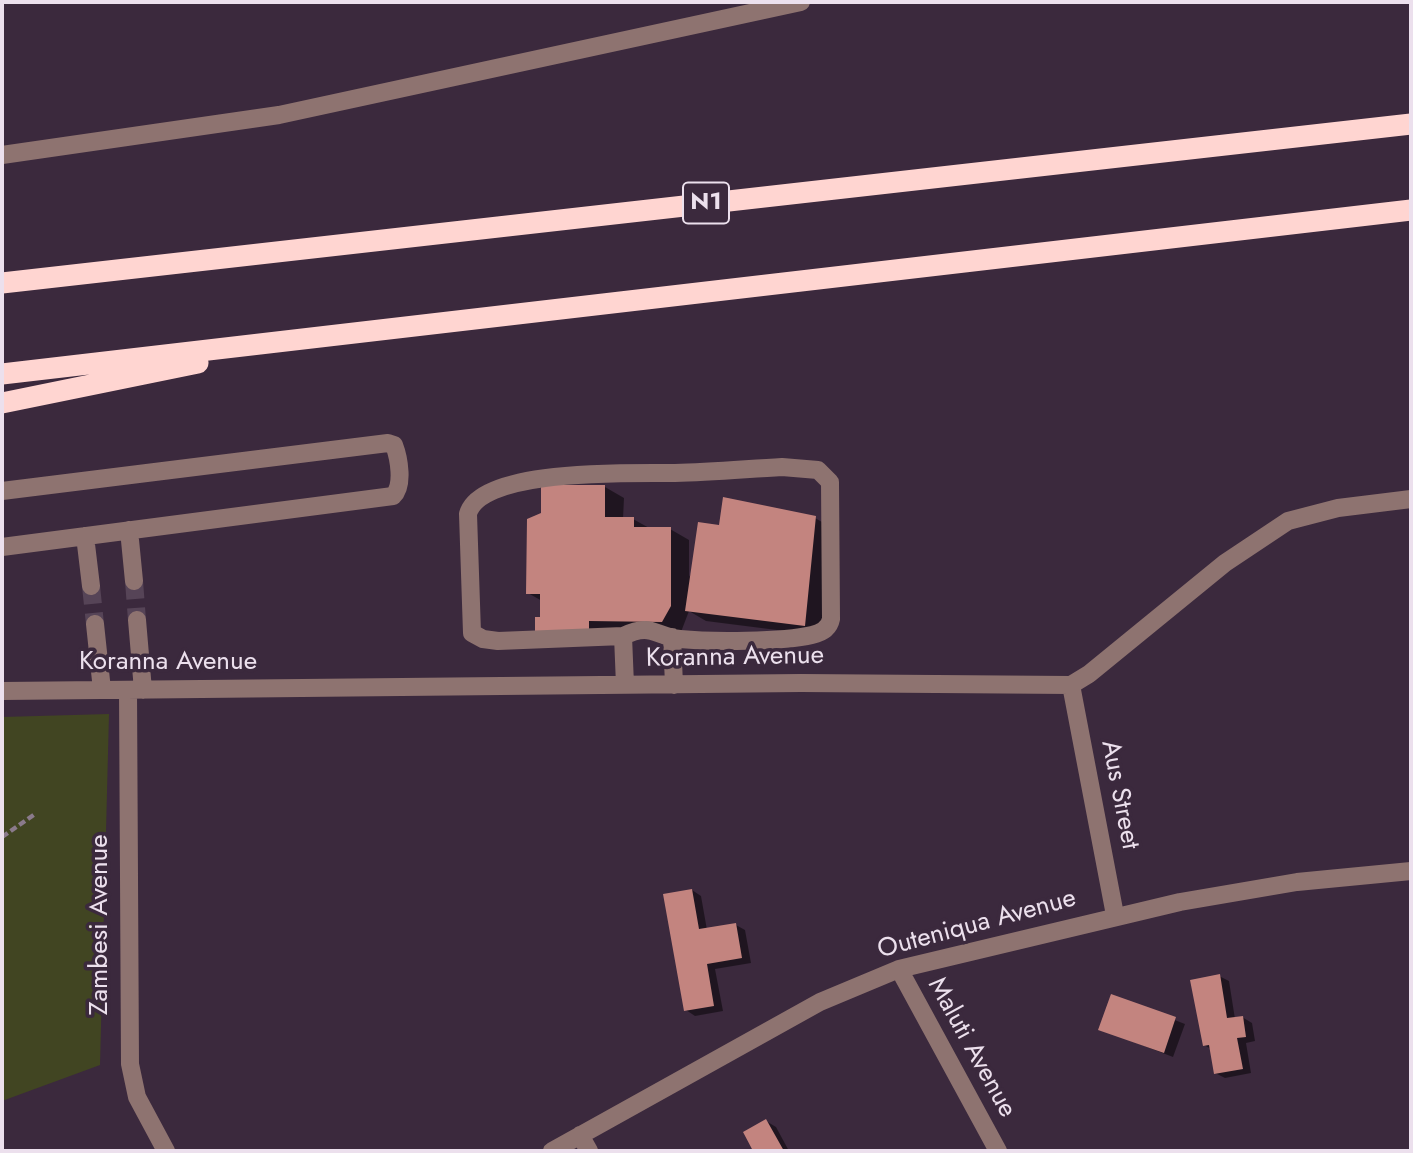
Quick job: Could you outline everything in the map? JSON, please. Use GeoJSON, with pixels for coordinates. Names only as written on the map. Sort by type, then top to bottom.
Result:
{"type":"FeatureCollection","features":[{"type":"Feature","properties":{"kind":"highway","name":"N1"},"geometry":{"type":"LineString","coordinates":[[2,283],[1411,124]]}},
{"type":"Feature","properties":{"kind":"highway"},"geometry":{"type":"LineString","coordinates":[[2,374],[1411,210]]}},
{"type":"Feature","properties":{"kind":"highway"},"geometry":{"type":"LineString","coordinates":[[2,403],[341,335]]}},
{"type":"Feature","properties":{"kind":"street"},"geometry":{"type":"LineString","coordinates":[[2,155],[279,115],[801,2]]}},
{"type":"Feature","properties":{"kind":"street"},"geometry":{"type":"LineString","coordinates":[[2,491],[388,443],[394,445],[397,453],[399,484],[398,492],[393,496],[2,547]]}},
{"type":"Feature","properties":{"kind":"street"},"geometry":{"type":"LineString","coordinates":[[782,467],[818,470],[826,476],[831,494],[830,625],[811,636],[783,639],[672,637],[649,629],[623,636],[498,641],[483,639],[472,633],[470,508],[486,496],[522,483],[582,473],[673,473],[782,467]]}},
{"type":"Feature","properties":{"kind":"street"},"geometry":{"type":"LineString","coordinates":[[1071,685],[1089,674],[1225,563],[1288,521],[1338,508],[1411,499]]}},
{"type":"Feature","properties":{"kind":"street"},"geometry":{"type":"LineString","coordinates":[[129,530],[134,581]]}},
{"type":"Feature","properties":{"kind":"street"},"geometry":{"type":"LineString","coordinates":[[85,536],[91,586]]}},
{"type":"Feature","properties":{"kind":"street","name":"Zambesi Avenue"},"geometry":{"type":"LineString","coordinates":[[137,620],[130,1064],[137,1097],[166,1151]]}},
{"type":"Feature","properties":{"kind":"street"},"geometry":{"type":"LineString","coordinates":[[95,624],[102,690]]}},
{"type":"Feature","properties":{"kind":"street"},"geometry":{"type":"LineString","coordinates":[[623,636],[625,685]]}},
{"type":"Feature","properties":{"kind":"street"},"geometry":{"type":"LineString","coordinates":[[672,637],[674,685]]}},
{"type":"Feature","properties":{"kind":"street","name":"Koranna Avenue"},"geometry":{"type":"LineString","coordinates":[[2,691],[625,685],[1071,685]]}},
{"type":"Feature","properties":{"kind":"street","name":"Aus Street"},"geometry":{"type":"LineString","coordinates":[[1071,685],[1115,915]]}},
{"type":"Feature","properties":{"kind":"street","name":"Outeniqua Avenue"},"geometry":{"type":"LineString","coordinates":[[552,1151],[585,1143],[820,1002],[899,969],[1115,915],[1297,882],[1411,871]]}},
{"type":"Feature","properties":{"kind":"street","name":"Maluti Avenue"},"geometry":{"type":"LineString","coordinates":[[899,969],[998,1151]]}},
{"type":"Feature","properties":{"kind":"path"},"geometry":{"type":"LineString","coordinates":[[2,837],[35,814]]}},
{"type":"Feature","properties":{"kind":"green space"},"geometry":{"type":"Polygon","coordinates":[[[109,714],[100,1065],[2,1101],[2,717],[109,714]]]}},
{"type":"Feature","properties":{"kind":"building"},"geometry":{"type":"Polygon","coordinates":[[[541,485],[605,485],[605,517],[634,517],[634,527],[671,527],[671,606],[662,622],[589,621],[589,634],[535,634],[535,617],[540,617],[540,594],[526,594],[527,519],[541,513],[541,485]]]}},
{"type":"Feature","properties":{"kind":"building"},"geometry":{"type":"Polygon","coordinates":[[[723,497],[816,516],[805,626],[685,611],[698,522],[719,525],[723,497]]]}},
{"type":"Feature","properties":{"kind":"building"},"geometry":{"type":"Polygon","coordinates":[[[692,889],[699,929],[736,923],[742,958],[707,964],[714,1006],[684,1011],[663,894],[692,889]]]}},
{"type":"Feature","properties":{"kind":"building"},"geometry":{"type":"Polygon","coordinates":[[[1220,974],[1227,1018],[1243,1016],[1246,1037],[1237,1038],[1243,1069],[1214,1074],[1209,1045],[1203,1046],[1190,980],[1220,974]]]}},
{"type":"Feature","properties":{"kind":"building"},"geometry":{"type":"Polygon","coordinates":[[[1111,994],[1176,1017],[1164,1053],[1098,1030],[1111,994]]]}},
{"type":"Feature","properties":{"kind":"building"},"geometry":{"type":"Polygon","coordinates":[[[766,1119],[784,1151],[753,1151],[743,1132],[766,1119]]]}},
{"type":"Feature","properties":{"kind":"tunnel"},"geometry":{"type":"LineString","coordinates":[[134,581],[137,620]]}},
{"type":"Feature","properties":{"kind":"tunnel"},"geometry":{"type":"LineString","coordinates":[[91,586],[95,624]]}}]}
